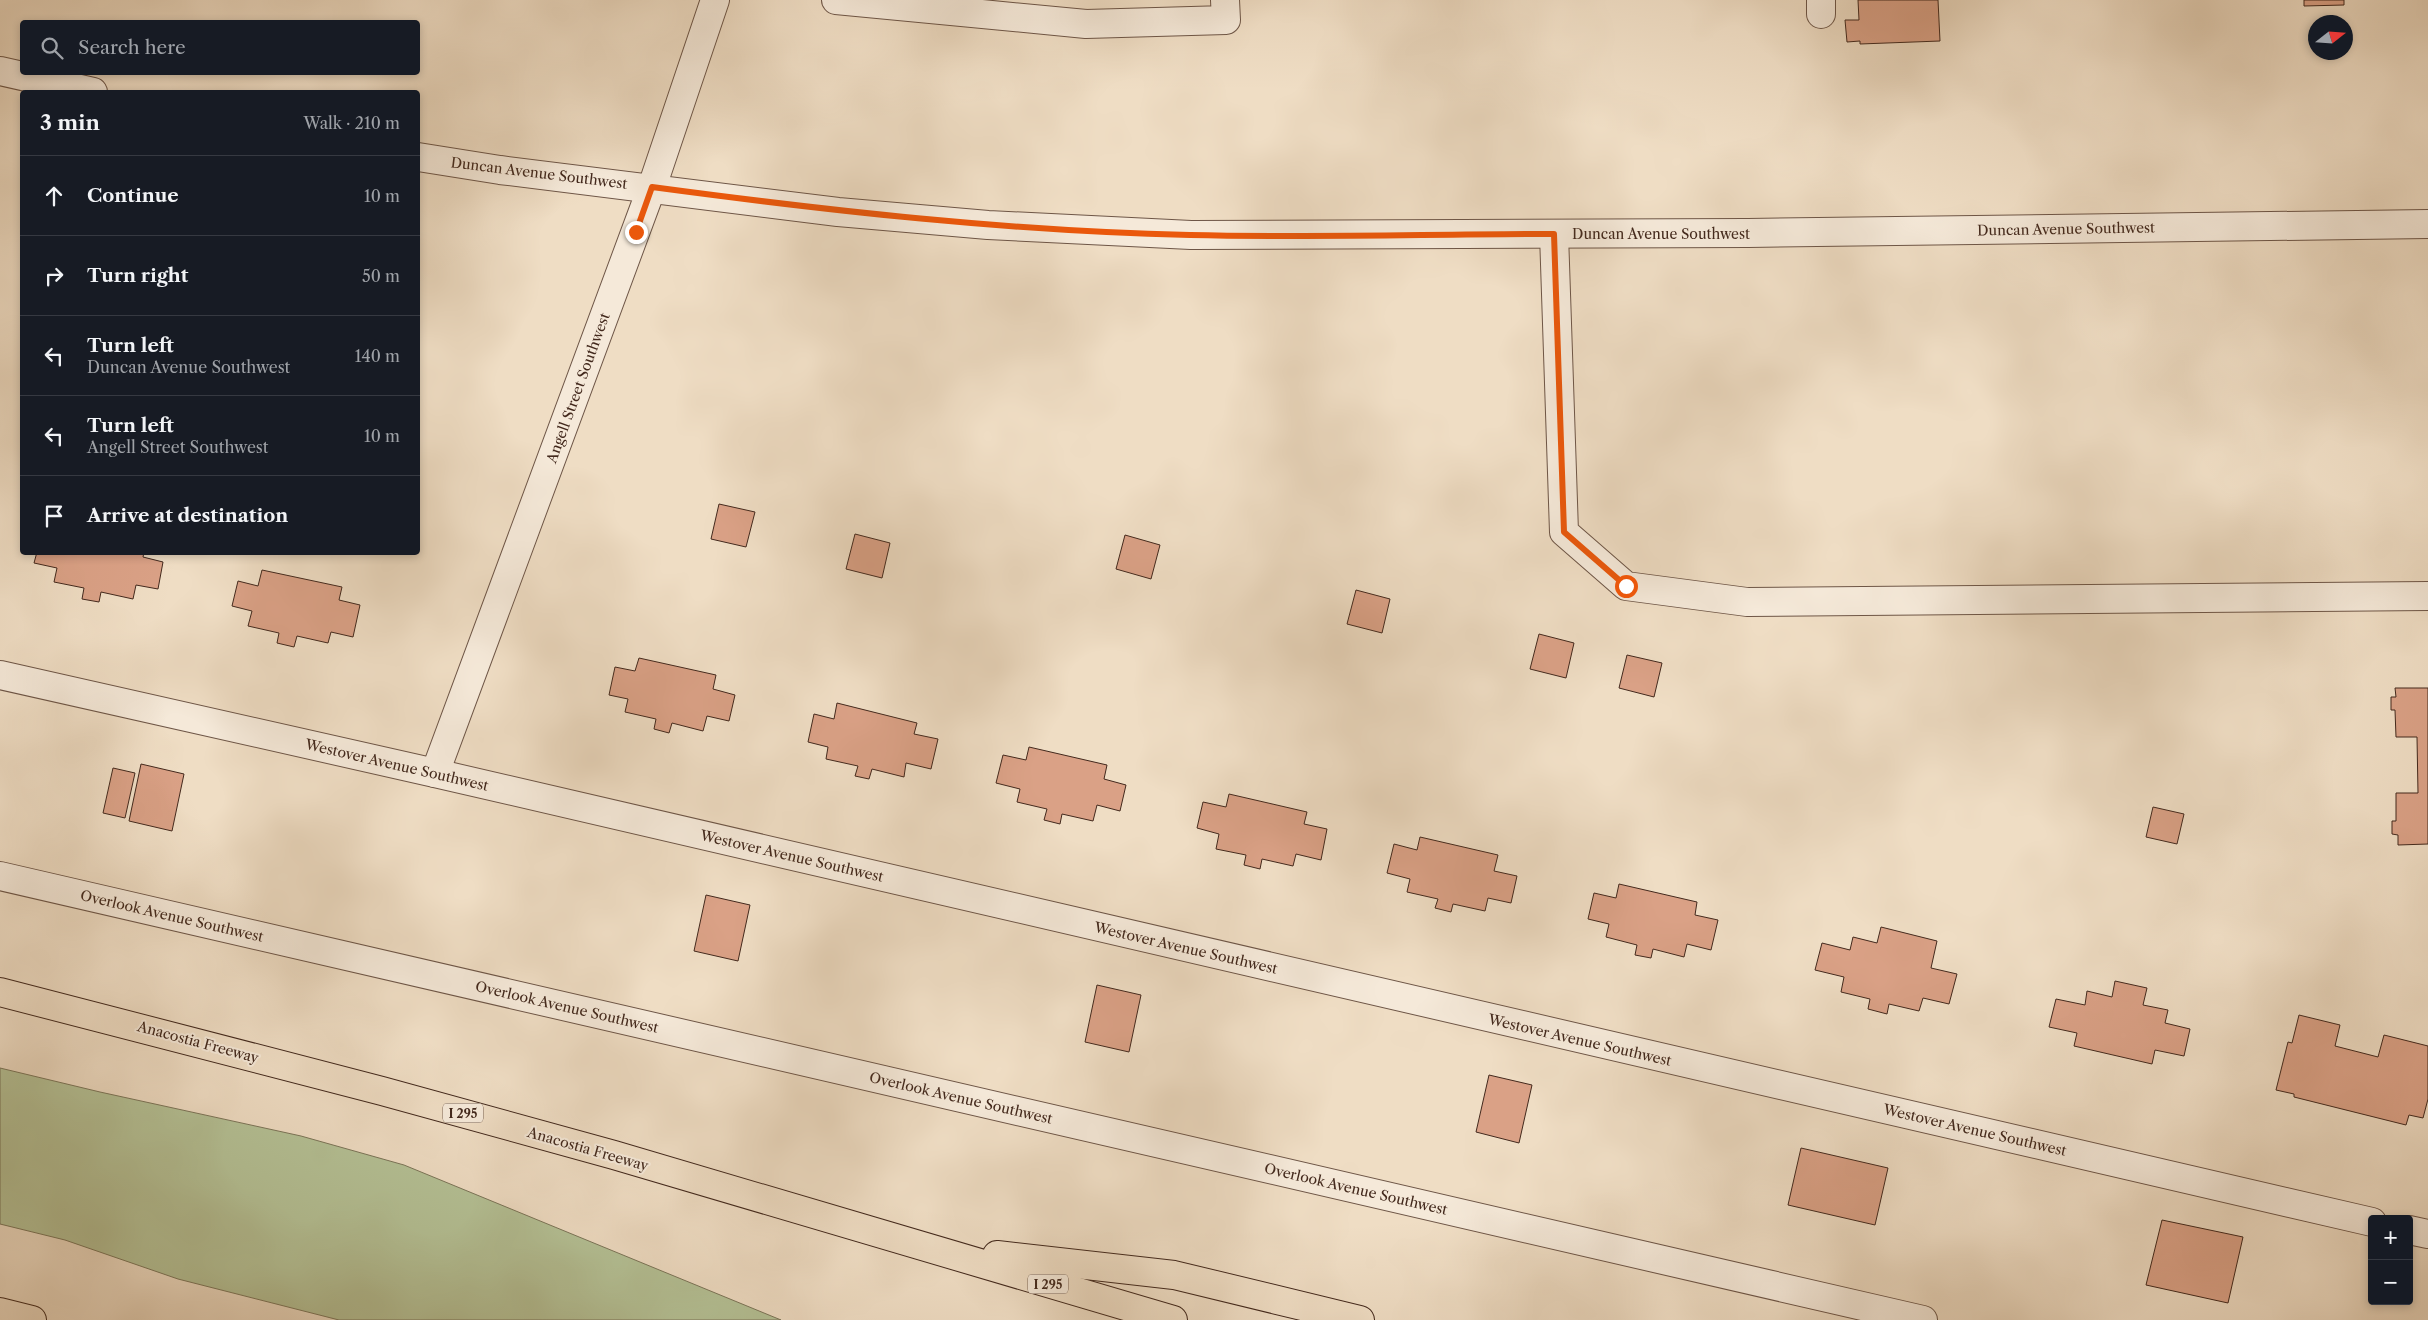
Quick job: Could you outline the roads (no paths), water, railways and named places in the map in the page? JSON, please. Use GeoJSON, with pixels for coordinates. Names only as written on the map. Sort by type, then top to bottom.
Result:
{"type":"FeatureCollection","features":[{"type":"Feature","properties":{"kind":"highway","name":"Anacostia Freeway"},"geometry":{"type":"LineString","coordinates":[[0,992],[382,1091],[614,1155],[1173,1320]]}},
{"type":"Feature","properties":{"kind":"highway"},"geometry":{"type":"LineString","coordinates":[[923,1247],[1174,1275],[1360,1320]]}},
{"type":"Feature","properties":{"kind":"highway"},"geometry":{"type":"LineString","coordinates":[[0,1312],[32,1320]]}},
{"type":"Feature","properties":{"kind":"street","name":"Angell Street Southwest"},"geometry":{"type":"LineString","coordinates":[[435,773],[652,187],[716,0]]}},
{"type":"Feature","properties":{"kind":"street"},"geometry":{"type":"LineString","coordinates":[[836,0],[1086,24],[1226,20],[1226,0]]}},
{"type":"Feature","properties":{"kind":"street"},"geometry":{"type":"LineString","coordinates":[[0,71],[84,90]]}},
{"type":"Feature","properties":{"kind":"street","name":"Duncan Avenue Southwest"},"geometry":{"type":"LineString","coordinates":[[420,157],[500,170],[652,187],[838,212],[988,225],[1191,235],[1554,234],[2428,224]]}},
{"type":"Feature","properties":{"kind":"street"},"geometry":{"type":"LineString","coordinates":[[1554,234],[1564,532],[1626,586],[1747,602],[2428,596]]}},
{"type":"Feature","properties":{"kind":"street","name":"Westover Avenue Southwest"},"geometry":{"type":"LineString","coordinates":[[0,675],[435,773],[2368,1221]]}},
{"type":"Feature","properties":{"kind":"street","name":"Overlook Avenue Southwest"},"geometry":{"type":"LineString","coordinates":[[0,876],[1922,1320]]}},
{"type":"Feature","properties":{"kind":"street"},"geometry":{"type":"LineString","coordinates":[[2413,1231],[2428,1234]]}}]}
